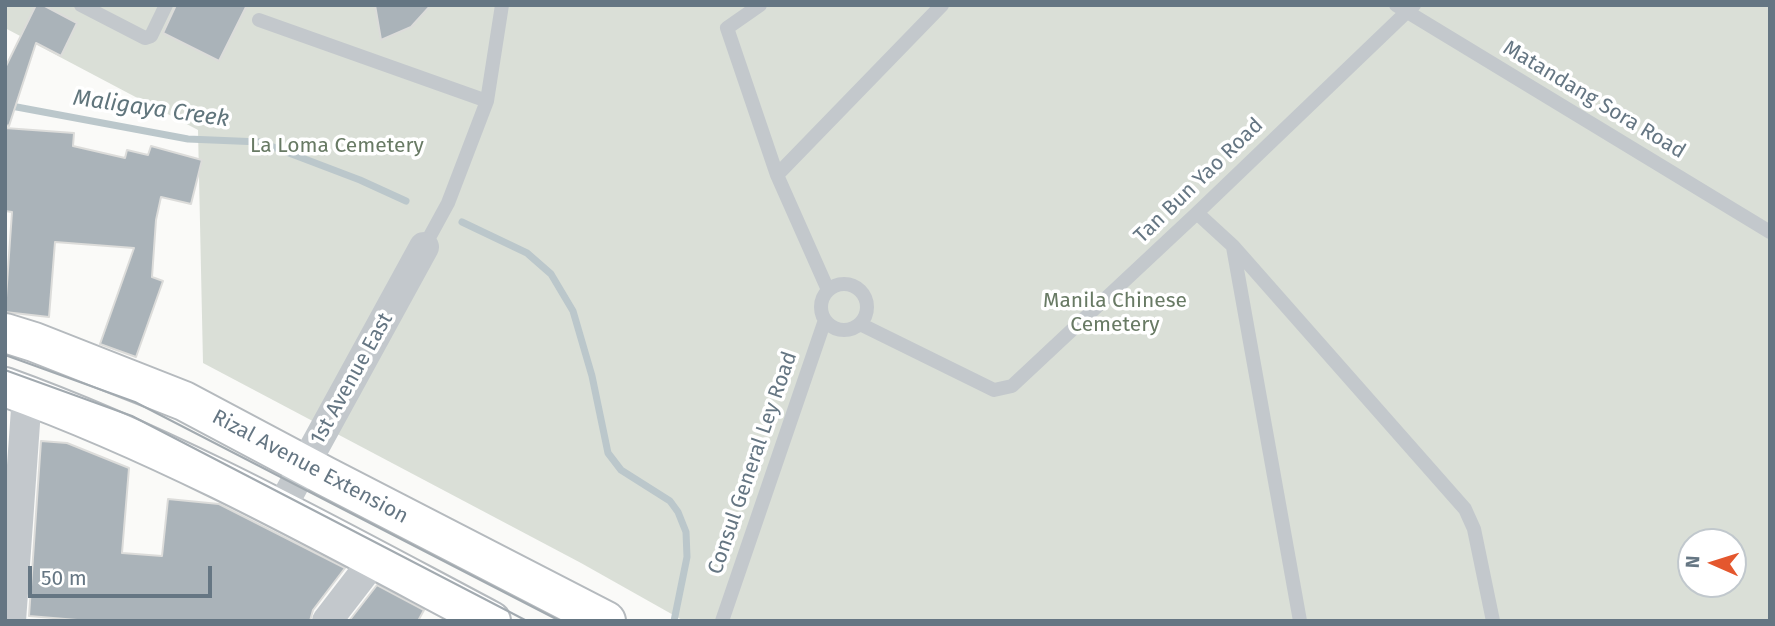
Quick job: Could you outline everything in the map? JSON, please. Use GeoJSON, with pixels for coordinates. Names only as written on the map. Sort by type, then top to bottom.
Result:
{"type":"FeatureCollection","features":[{"type":"Feature","properties":{"kind":"main road","name":"Rizal Avenue Extension"},"geometry":{"type":"LineString","coordinates":[[5,333],[184,401],[606,621]]}},
{"type":"Feature","properties":{"kind":"main road"},"geometry":{"type":"LineString","coordinates":[[16,391],[159,450],[280,510],[374,560],[447,611],[491,621]]}},
{"type":"Feature","properties":{"kind":"street","name":"1st Avenue East"},"geometry":{"type":"LineString","coordinates":[[280,510],[424,247]]}},
{"type":"Feature","properties":{"kind":"street"},"geometry":{"type":"LineString","coordinates":[[11,621],[16,391]]}},
{"type":"Feature","properties":{"kind":"street"},"geometry":{"type":"LineString","coordinates":[[327,621],[374,560]]}},
{"type":"Feature","properties":{"kind":"lane"},"geometry":{"type":"LineString","coordinates":[[81,5],[145,38],[151,36],[166,5]]}},
{"type":"Feature","properties":{"kind":"lane"},"geometry":{"type":"LineString","coordinates":[[424,247],[448,203],[487,101],[502,5]]}},
{"type":"Feature","properties":{"kind":"lane"},"geometry":{"type":"LineString","coordinates":[[760,5],[727,28],[777,176],[828,290]]}},
{"type":"Feature","properties":{"kind":"lane"},"geometry":{"type":"LineString","coordinates":[[777,176],[942,5]]}},
{"type":"Feature","properties":{"kind":"lane","name":"Tan Bun Yao Road"},"geometry":{"type":"LineString","coordinates":[[860,324],[993,390],[1012,386],[1198,213],[1405,7]]}},
{"type":"Feature","properties":{"kind":"lane","name":"Matandang Sora Road"},"geometry":{"type":"LineString","coordinates":[[1405,7],[1770,232]]}},
{"type":"Feature","properties":{"kind":"lane"},"geometry":{"type":"LineString","coordinates":[[259,20],[487,101]]}},
{"type":"Feature","properties":{"kind":"lane"},"geometry":{"type":"LineString","coordinates":[[1198,213],[1233,246],[1465,509],[1474,529],[1493,621]]}},
{"type":"Feature","properties":{"kind":"lane"},"geometry":{"type":"LineString","coordinates":[[1233,246],[1300,621]]}},
{"type":"Feature","properties":{"kind":"lane"},"geometry":{"type":"LineString","coordinates":[[842,284],[857,288],[863,294],[867,310],[860,324],[845,330],[837,329],[825,320],[821,304],[828,290],[842,284]]}},
{"type":"Feature","properties":{"kind":"lane","name":"Consul General Ley Road"},"geometry":{"type":"LineString","coordinates":[[722,621],[825,320]]}},
{"type":"Feature","properties":{"kind":"green space","name":"Manila Chinese Cemetery"},"geometry":{"type":"Polygon","coordinates":[[[5,5],[1770,5],[1770,621],[684,621],[581,563],[203,363],[198,130],[5,28],[5,5]]]}},
{"type":"Feature","properties":{"kind":"building"},"geometry":{"type":"Polygon","coordinates":[[[36,5],[43,5],[77,23],[61,56],[36,43],[9,126],[5,125],[5,68],[36,5]]]}},
{"type":"Feature","properties":{"kind":"building"},"geometry":{"type":"Polygon","coordinates":[[[176,5],[247,5],[219,61],[163,33],[176,5]]]}},
{"type":"Feature","properties":{"kind":"building"},"geometry":{"type":"Polygon","coordinates":[[[375,5],[431,5],[411,27],[381,40],[375,5]]]}},
{"type":"Feature","properties":{"kind":"building"},"geometry":{"type":"Polygon","coordinates":[[[5,128],[74,133],[73,146],[125,158],[127,150],[148,155],[151,146],[202,160],[191,204],[161,197],[156,220],[152,277],[163,281],[136,357],[100,344],[134,248],[55,242],[49,317],[5,312],[12,212],[5,211],[5,128]]]}},
{"type":"Feature","properties":{"kind":"building"},"geometry":{"type":"Polygon","coordinates":[[[41,441],[67,443],[129,468],[122,553],[162,556],[168,499],[219,504],[345,568],[313,610],[310,621],[89,621],[29,616],[41,441]]]}},
{"type":"Feature","properties":{"kind":"building"},"geometry":{"type":"Polygon","coordinates":[[[377,585],[424,610],[418,621],[349,621],[377,585]]]}},
{"type":"Feature","properties":{"kind":"waterway","name":"Maligaya Creek"},"geometry":{"type":"LineString","coordinates":[[6,105],[188,139],[260,142],[360,180],[406,201]]}},
{"type":"Feature","properties":{"kind":"waterway","name":"Maligaya Creek"},"geometry":{"type":"LineString","coordinates":[[462,222],[527,253],[551,274],[573,311],[592,376],[608,453],[621,470],[670,501],[686,532],[687,557],[674,621]]}},
{"type":"Feature","properties":{"kind":"tram line"},"geometry":{"type":"LineString","coordinates":[[5,355],[135,402],[560,621]]}},
{"type":"Feature","properties":{"kind":"tram line"},"geometry":{"type":"LineString","coordinates":[[5,370],[132,416],[527,621]]}},
{"type":"Feature","properties":{"kind":"park label","name":"La Loma Cemetery"},"geometry":{"type":"Point","coordinates":[337,146]}}]}
